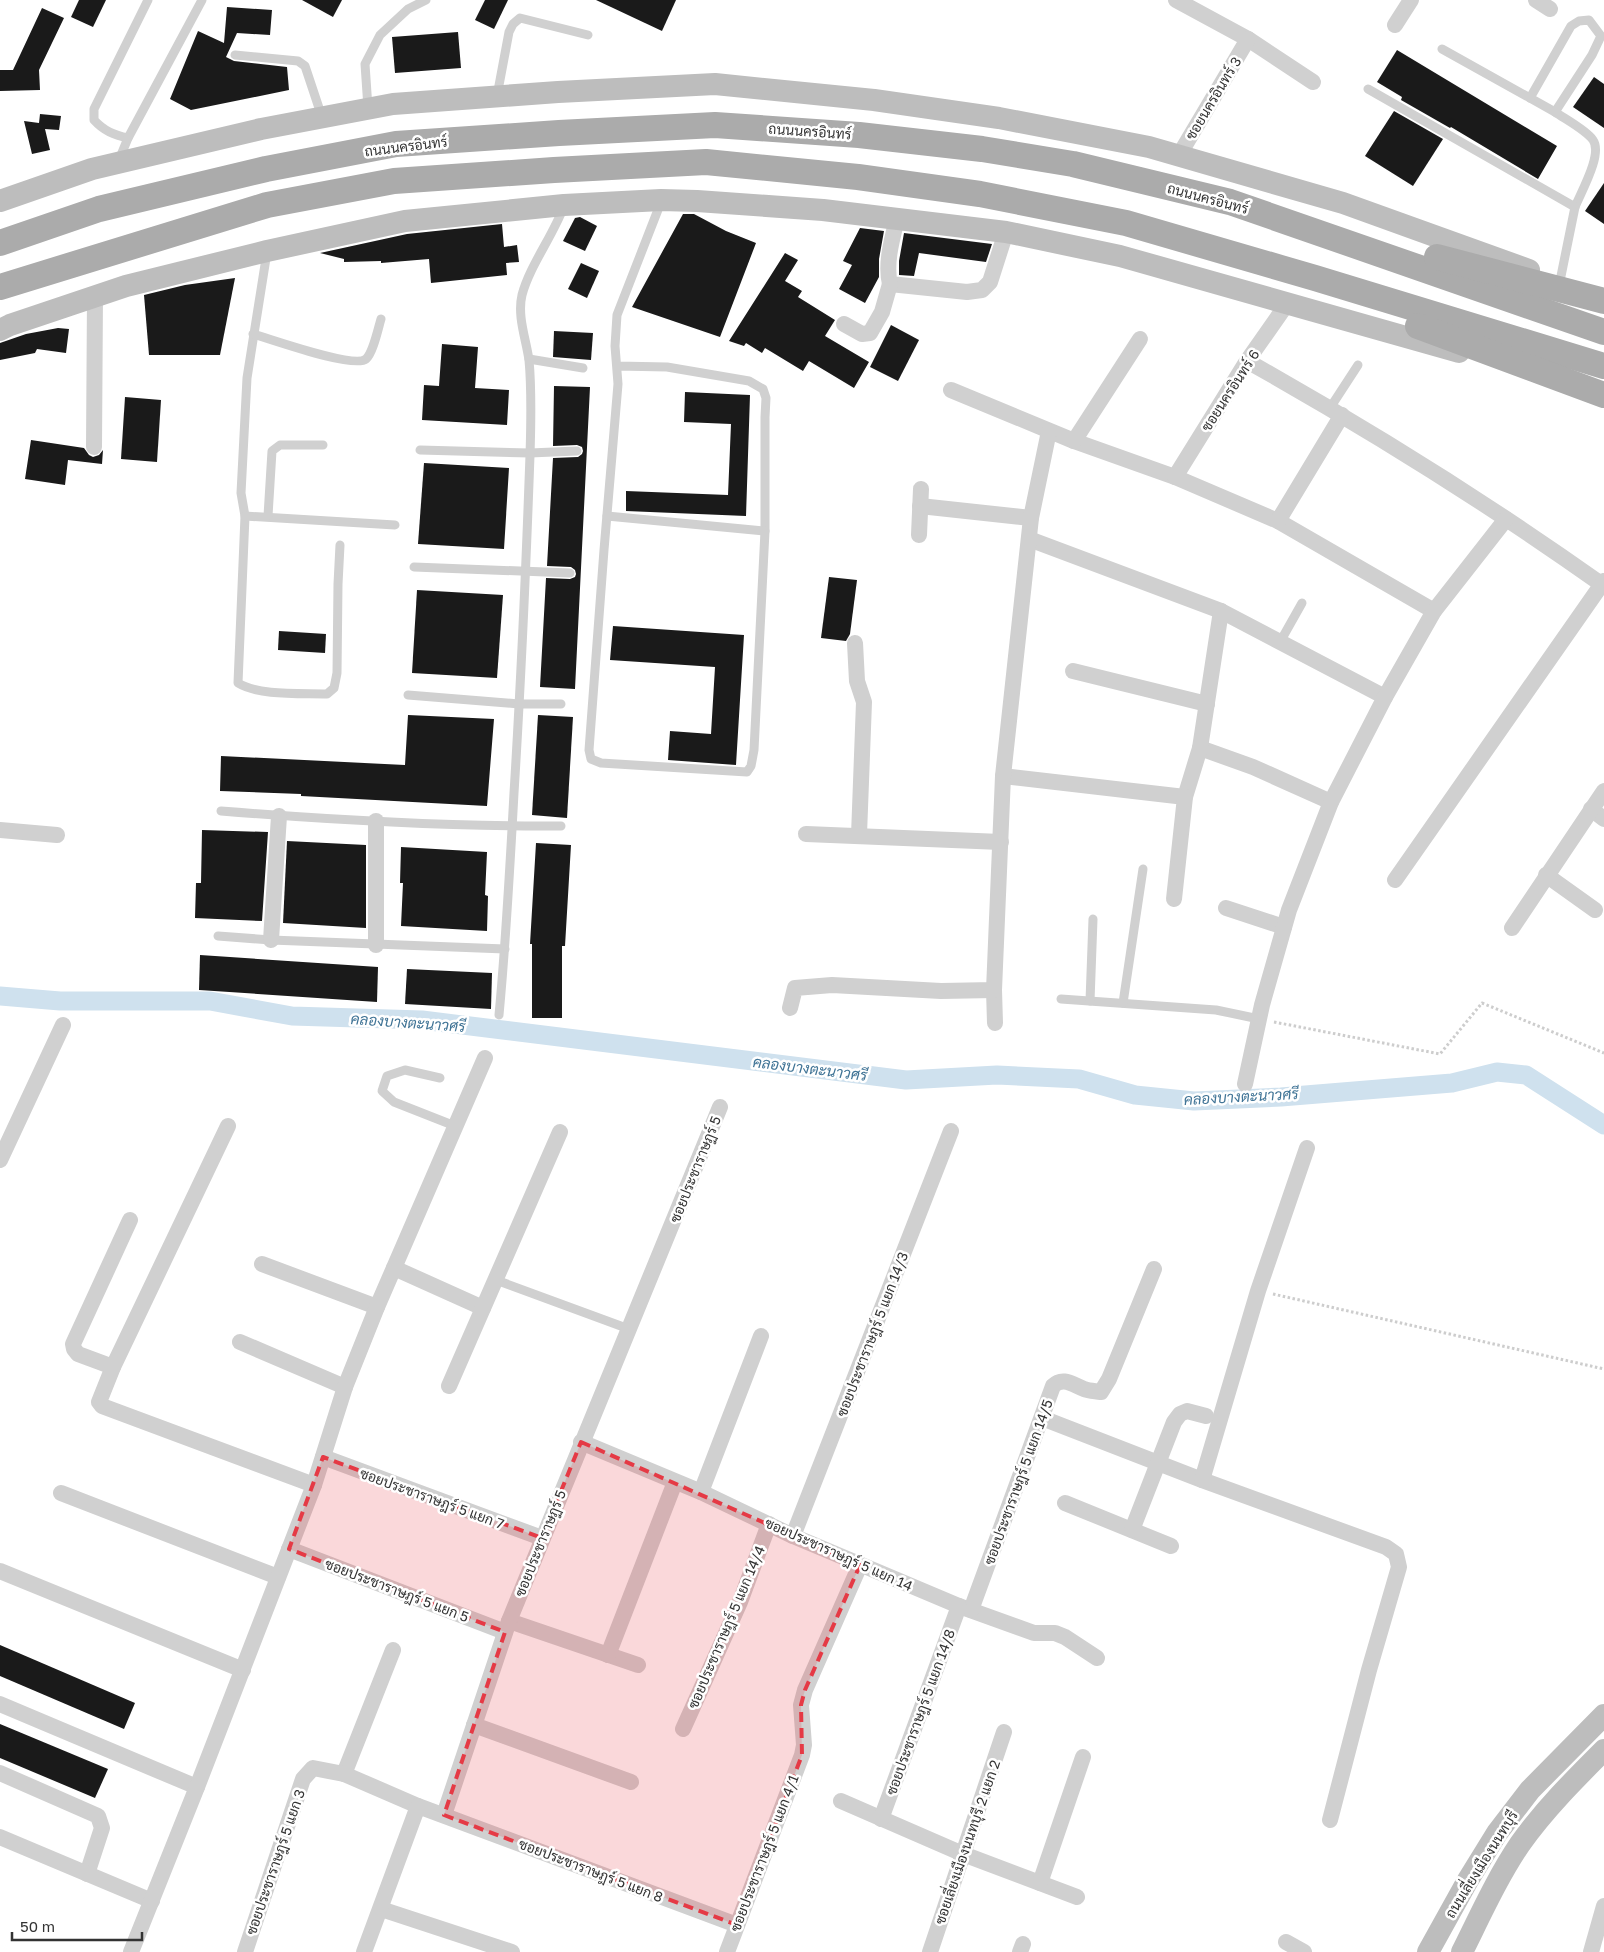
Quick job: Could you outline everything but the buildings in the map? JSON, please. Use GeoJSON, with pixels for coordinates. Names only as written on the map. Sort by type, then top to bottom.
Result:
{"type":"FeatureCollection","features":[{"type":"Feature","properties":{"kind":"main road"},"geometry":{"type":"LineString","coordinates":[[0,201],[92,169],[261,129],[393,104],[715,84],[874,100],[999,118],[1149,148],[1343,204],[1560,281],[1604,294]]}},
{"type":"Feature","properties":{"kind":"main road","name":"ถนนนครอินทร์"},"geometry":{"type":"LineString","coordinates":[[0,242],[99,209],[266,169],[396,144],[715,125],[869,136],[982,149],[1073,164],[1230,202],[1604,332]]}},
{"type":"Feature","properties":{"kind":"main road"},"geometry":{"type":"LineString","coordinates":[[0,287],[267,205],[394,181],[706,162],[858,177],[980,194],[1126,223],[1604,366]]}},
{"type":"Feature","properties":{"kind":"main road"},"geometry":{"type":"LineString","coordinates":[[0,330],[95,295],[267,251],[404,221],[564,205],[661,200],[823,210],[1006,232],[1120,256],[1592,390]]}},
{"type":"Feature","properties":{"kind":"main road"},"geometry":{"type":"LineString","coordinates":[[1339,240],[1354,237],[1383,243],[1604,301]]}},
{"type":"Feature","properties":{"kind":"main road"},"geometry":{"type":"LineString","coordinates":[[1315,278],[1330,294],[1592,390]]}},
{"type":"Feature","properties":{"kind":"main road","name":"ถนนเลี่ยงเมืองนนทบุรี"},"geometry":{"type":"LineString","coordinates":[[1428,1952],[1468,1880],[1498,1833],[1530,1790],[1604,1715]]}},
{"type":"Feature","properties":{"kind":"main road","name":"ถนนเลี่ยงเมืองนนทบุรี"},"geometry":{"type":"LineString","coordinates":[[1462,1952],[1494,1889],[1520,1844],[1557,1797],[1604,1750]]}},
{"type":"Feature","properties":{"kind":"street"},"geometry":{"type":"LineString","coordinates":[[1176,0],[1248,39],[1313,82]]}},
{"type":"Feature","properties":{"kind":"street"},"geometry":{"type":"LineString","coordinates":[[1395,25],[1411,0]]}},
{"type":"Feature","properties":{"kind":"street"},"geometry":{"type":"LineString","coordinates":[[1536,0],[1550,9]]}},
{"type":"Feature","properties":{"kind":"street","name":"ซอยนครอินทร์ 3"},"geometry":{"type":"LineString","coordinates":[[1178,156],[1248,39]]}},
{"type":"Feature","properties":{"kind":"street"},"geometry":{"type":"LineString","coordinates":[[844,324],[862,334],[870,332],[882,312],[890,284],[891,245],[897,219]]}},
{"type":"Feature","properties":{"kind":"street"},"geometry":{"type":"LineString","coordinates":[[890,284],[967,292],[982,290],[990,282],[1006,232]]}},
{"type":"Feature","properties":{"kind":"street"},"geometry":{"type":"LineString","coordinates":[[94,447],[95,295]]}},
{"type":"Feature","properties":{"kind":"street","name":"ซอยนครอินทร์ 6"},"geometry":{"type":"LineString","coordinates":[[1175,476],[1247,362],[1288,304]]}},
{"type":"Feature","properties":{"kind":"street"},"geometry":{"type":"LineString","coordinates":[[1074,441],[1140,339]]}},
{"type":"Feature","properties":{"kind":"street"},"geometry":{"type":"LineString","coordinates":[[1247,362],[1336,411],[1506,519],[1603,584],[1395,880]]}},
{"type":"Feature","properties":{"kind":"street"},"geometry":{"type":"LineString","coordinates":[[950,390],[1074,441],[1175,476],[1278,521],[1434,611]]}},
{"type":"Feature","properties":{"kind":"street"},"geometry":{"type":"LineString","coordinates":[[1278,521],[1336,411]]}},
{"type":"Feature","properties":{"kind":"street"},"geometry":{"type":"LineString","coordinates":[[995,1023],[994,990],[1003,776],[1028,539],[1049,431]]}},
{"type":"Feature","properties":{"kind":"street"},"geometry":{"type":"LineString","coordinates":[[919,534],[921,489]]}},
{"type":"Feature","properties":{"kind":"street"},"geometry":{"type":"LineString","coordinates":[[920,506],[1031,518]]}},
{"type":"Feature","properties":{"kind":"street"},"geometry":{"type":"LineString","coordinates":[[1245,1084],[1258,1019],[1288,910],[1331,802],[1385,697],[1434,611],[1506,519]]}},
{"type":"Feature","properties":{"kind":"street"},"geometry":{"type":"LineString","coordinates":[[1028,539],[1221,611],[1385,697]]}},
{"type":"Feature","properties":{"kind":"street"},"geometry":{"type":"LineString","coordinates":[[1174,899],[1185,796],[1200,748],[1221,611]]}},
{"type":"Feature","properties":{"kind":"street"},"geometry":{"type":"LineString","coordinates":[[855,643],[857,680],[864,702],[859,835]]}},
{"type":"Feature","properties":{"kind":"street"},"geometry":{"type":"LineString","coordinates":[[1073,671],[1206,704]]}},
{"type":"Feature","properties":{"kind":"street"},"geometry":{"type":"LineString","coordinates":[[1200,748],[1253,767],[1331,802]]}},
{"type":"Feature","properties":{"kind":"street"},"geometry":{"type":"LineString","coordinates":[[1003,776],[1185,796]]}},
{"type":"Feature","properties":{"kind":"street"},"geometry":{"type":"LineString","coordinates":[[1512,928],[1604,791]]}},
{"type":"Feature","properties":{"kind":"street"},"geometry":{"type":"LineString","coordinates":[[1591,809],[1604,819]]}},
{"type":"Feature","properties":{"kind":"street"},"geometry":{"type":"LineString","coordinates":[[271,940],[279,816]]}},
{"type":"Feature","properties":{"kind":"street"},"geometry":{"type":"LineString","coordinates":[[376,821],[376,945]]}},
{"type":"Feature","properties":{"kind":"street"},"geometry":{"type":"LineString","coordinates":[[0,830],[57,835]]}},
{"type":"Feature","properties":{"kind":"street"},"geometry":{"type":"LineString","coordinates":[[806,834],[1001,842]]}},
{"type":"Feature","properties":{"kind":"street"},"geometry":{"type":"LineString","coordinates":[[1546,875],[1595,910]]}},
{"type":"Feature","properties":{"kind":"street"},"geometry":{"type":"LineString","coordinates":[[1226,908],[1284,927]]}},
{"type":"Feature","properties":{"kind":"street"},"geometry":{"type":"LineString","coordinates":[[790,1008],[795,988],[832,984],[941,991],[994,990]]}},
{"type":"Feature","properties":{"kind":"street"},"geometry":{"type":"LineString","coordinates":[[0,1160],[63,1025]]}},
{"type":"Feature","properties":{"kind":"street"},"geometry":{"type":"LineString","coordinates":[[131,1952],[314,1485],[345,1387],[377,1307],[485,1058]]}},
{"type":"Feature","properties":{"kind":"street","name":"ซอยประชาราษฏร์ 5"},"geometry":{"type":"LineString","coordinates":[[444,1815],[507,1626],[720,1107]]}},
{"type":"Feature","properties":{"kind":"street"},"geometry":{"type":"LineString","coordinates":[[228,1126],[113,1367],[99,1402],[102,1406],[314,1485]]}},
{"type":"Feature","properties":{"kind":"street","name":"ซอยประชาราษฎร์ 5 แยก 14/3"},"geometry":{"type":"LineString","coordinates":[[793,1536],[951,1131]]}},
{"type":"Feature","properties":{"kind":"street"},"geometry":{"type":"LineString","coordinates":[[449,1386],[560,1132]]}},
{"type":"Feature","properties":{"kind":"street"},"geometry":{"type":"LineString","coordinates":[[1202,1480],[1258,1291],[1307,1148]]}},
{"type":"Feature","properties":{"kind":"street"},"geometry":{"type":"LineString","coordinates":[[113,1367],[78,1354],[73,1344],[130,1220]]}},
{"type":"Feature","properties":{"kind":"street"},"geometry":{"type":"LineString","coordinates":[[262,1264],[377,1307]]}},
{"type":"Feature","properties":{"kind":"street"},"geometry":{"type":"LineString","coordinates":[[394,1268],[483,1308]]}},
{"type":"Feature","properties":{"kind":"street","name":"ซอยประชาราษฎร์ 5 แยก 14/5"},"geometry":{"type":"LineString","coordinates":[[965,1608],[1042,1418],[1053,1386],[1057,1382],[1064,1381],[1086,1390],[1101,1392],[1109,1379],[1154,1269]]}},
{"type":"Feature","properties":{"kind":"street"},"geometry":{"type":"LineString","coordinates":[[701,1492],[761,1336]]}},
{"type":"Feature","properties":{"kind":"street"},"geometry":{"type":"LineString","coordinates":[[240,1342],[345,1387]]}},
{"type":"Feature","properties":{"kind":"street"},"geometry":{"type":"LineString","coordinates":[[1132,1530],[1174,1422],[1180,1414],[1187,1411],[1206,1416]]}},
{"type":"Feature","properties":{"kind":"street"},"geometry":{"type":"LineString","coordinates":[[1042,1418],[1202,1480],[1386,1547],[1396,1554],[1399,1567],[1382,1622],[1330,1820]]}},
{"type":"Feature","properties":{"kind":"street","name":"ซอยประชาราษฎร์ 5 แยก 14"},"geometry":{"type":"LineString","coordinates":[[581,1442],[701,1492],[793,1536],[860,1565],[965,1608],[1034,1633],[1055,1633],[1065,1636],[1097,1658]]}},
{"type":"Feature","properties":{"kind":"street","name":"ซอยประชาราษฎร์ 5 แยก 7"},"geometry":{"type":"LineString","coordinates":[[323,1457],[542,1538]]}},
{"type":"Feature","properties":{"kind":"street"},"geometry":{"type":"LineString","coordinates":[[608,1655],[675,1482]]}},
{"type":"Feature","properties":{"kind":"street"},"geometry":{"type":"LineString","coordinates":[[61,1492],[278,1577]]}},
{"type":"Feature","properties":{"kind":"street"},"geometry":{"type":"LineString","coordinates":[[1065,1504],[1171,1546]]}},
{"type":"Feature","properties":{"kind":"street","name":"ซอยประชาราษฎร์ 5 แยก 14/4"},"geometry":{"type":"LineString","coordinates":[[683,1730],[740,1602],[769,1524]]}},
{"type":"Feature","properties":{"kind":"street","name":"ซอยประชาราษฎร์ 5 แยก 5"},"geometry":{"type":"LineString","coordinates":[[289,1549],[507,1626],[638,1665]]}},
{"type":"Feature","properties":{"kind":"street","name":"ซอยประชาราษฎร์ 5 แยก 4/1"},"geometry":{"type":"LineString","coordinates":[[727,1952],[802,1755],[804,1745],[800,1706],[805,1690],[860,1565]]}},
{"type":"Feature","properties":{"kind":"street"},"geometry":{"type":"LineString","coordinates":[[0,1571],[242,1670]]}},
{"type":"Feature","properties":{"kind":"street","name":"ซอยประชาราษฎร์ 5 แยก 14/8"},"geometry":{"type":"LineString","coordinates":[[881,1819],[965,1608]]}},
{"type":"Feature","properties":{"kind":"street"},"geometry":{"type":"LineString","coordinates":[[344,1774],[393,1650]]}},
{"type":"Feature","properties":{"kind":"street"},"geometry":{"type":"LineString","coordinates":[[0,1704],[197,1787]]}},
{"type":"Feature","properties":{"kind":"street"},"geometry":{"type":"LineString","coordinates":[[474,1725],[631,1782]]}},
{"type":"Feature","properties":{"kind":"street","name":"ซอยเลี่ยงเมืองนนทบุรี 2 แยก 2"},"geometry":{"type":"LineString","coordinates":[[930,1952],[1004,1732]]}},
{"type":"Feature","properties":{"kind":"street"},"geometry":{"type":"LineString","coordinates":[[1040,1883],[1083,1757]]}},
{"type":"Feature","properties":{"kind":"street","name":"ซอยประชาราษฎร์ 5 แยก 3"},"geometry":{"type":"LineString","coordinates":[[245,1952],[303,1780],[314,1768],[344,1774],[418,1806]]}},
{"type":"Feature","properties":{"kind":"street"},"geometry":{"type":"LineString","coordinates":[[0,1774],[98,1816],[102,1828],[87,1874]]}},
{"type":"Feature","properties":{"kind":"street"},"geometry":{"type":"LineString","coordinates":[[841,1802],[963,1854],[1077,1897]]}},
{"type":"Feature","properties":{"kind":"street"},"geometry":{"type":"LineString","coordinates":[[364,1952],[418,1806],[444,1815]]}},
{"type":"Feature","properties":{"kind":"street","name":"ซอยประชาราษฎร์ 5 แยก 8"},"geometry":{"type":"LineString","coordinates":[[444,1815],[737,1925]]}},
{"type":"Feature","properties":{"kind":"street"},"geometry":{"type":"LineString","coordinates":[[0,1838],[152,1902]]}},
{"type":"Feature","properties":{"kind":"street"},"geometry":{"type":"LineString","coordinates":[[1591,1952],[1604,1906]]}},
{"type":"Feature","properties":{"kind":"street"},"geometry":{"type":"LineString","coordinates":[[381,1909],[512,1952]]}},
{"type":"Feature","properties":{"kind":"street"},"geometry":{"type":"LineString","coordinates":[[1286,1942],[1304,1952]]}},
{"type":"Feature","properties":{"kind":"lane"},"geometry":{"type":"LineString","coordinates":[[128,138],[111,134],[101,127],[94,120],[94,109],[148,0]]}},
{"type":"Feature","properties":{"kind":"lane"},"geometry":{"type":"LineString","coordinates":[[118,163],[128,138],[202,0]]}},
{"type":"Feature","properties":{"kind":"lane"},"geometry":{"type":"LineString","coordinates":[[368,109],[366,64],[380,35],[408,9],[426,0]]}},
{"type":"Feature","properties":{"kind":"lane"},"geometry":{"type":"LineString","coordinates":[[497,97],[510,32],[513,24],[520,18],[588,36]]}},
{"type":"Feature","properties":{"kind":"lane"},"geometry":{"type":"LineString","coordinates":[[1530,98],[1571,26],[1578,21],[1589,20],[1601,36],[1592,55],[1555,112]]}},
{"type":"Feature","properties":{"kind":"lane"},"geometry":{"type":"LineString","coordinates":[[1442,48],[1555,112],[1592,138],[1596,145],[1596,156],[1575,207],[1560,281]]}},
{"type":"Feature","properties":{"kind":"lane"},"geometry":{"type":"LineString","coordinates":[[235,55],[298,61],[305,66],[322,118]]}},
{"type":"Feature","properties":{"kind":"lane"},"geometry":{"type":"LineString","coordinates":[[1368,89],[1575,207]]}},
{"type":"Feature","properties":{"kind":"lane"},"geometry":{"type":"LineString","coordinates":[[617,366],[667,367],[749,381],[763,389],[766,398],[766,531],[752,766],[747,772],[612,764],[596,762],[590,759],[589,750],[618,384],[615,346],[617,315],[661,200]]}},
{"type":"Feature","properties":{"kind":"lane"},"geometry":{"type":"LineString","coordinates":[[499,1015],[506,949],[526,572],[530,453],[531,385],[529,359],[520,312],[522,295],[564,205]]}},
{"type":"Feature","properties":{"kind":"lane"},"geometry":{"type":"LineString","coordinates":[[267,251],[247,378],[242,484],[246,516],[238,682],[247,688],[327,694],[334,688],[337,673],[340,545]]}},
{"type":"Feature","properties":{"kind":"lane"},"geometry":{"type":"LineString","coordinates":[[253,334],[342,361],[358,362],[365,360],[369,355],[381,319]]}},
{"type":"Feature","properties":{"kind":"lane"},"geometry":{"type":"LineString","coordinates":[[529,359],[583,368]]}},
{"type":"Feature","properties":{"kind":"lane"},"geometry":{"type":"LineString","coordinates":[[1336,411],[1358,364]]}},
{"type":"Feature","properties":{"kind":"lane"},"geometry":{"type":"LineString","coordinates":[[268,516],[272,452],[280,446],[323,445]]}},
{"type":"Feature","properties":{"kind":"lane"},"geometry":{"type":"LineString","coordinates":[[420,450],[530,453],[577,450]]}},
{"type":"Feature","properties":{"kind":"lane"},"geometry":{"type":"LineString","coordinates":[[246,516],[396,525]]}},
{"type":"Feature","properties":{"kind":"lane"},"geometry":{"type":"LineString","coordinates":[[607,516],[766,531]]}},
{"type":"Feature","properties":{"kind":"lane"},"geometry":{"type":"LineString","coordinates":[[414,567],[570,573]]}},
{"type":"Feature","properties":{"kind":"lane"},"geometry":{"type":"LineString","coordinates":[[1280,642],[1302,603]]}},
{"type":"Feature","properties":{"kind":"lane"},"geometry":{"type":"LineString","coordinates":[[408,695],[519,704],[561,704]]}},
{"type":"Feature","properties":{"kind":"lane"},"geometry":{"type":"LineString","coordinates":[[221,811],[279,816],[512,827],[561,826]]}},
{"type":"Feature","properties":{"kind":"lane"},"geometry":{"type":"LineString","coordinates":[[1123,1003],[1143,869]]}},
{"type":"Feature","properties":{"kind":"lane"},"geometry":{"type":"LineString","coordinates":[[1090,1001],[1093,919]]}},
{"type":"Feature","properties":{"kind":"lane"},"geometry":{"type":"LineString","coordinates":[[218,936],[376,945],[506,949]]}},
{"type":"Feature","properties":{"kind":"lane"},"geometry":{"type":"LineString","coordinates":[[1061,999],[1216,1010],[1258,1019]]}},
{"type":"Feature","properties":{"kind":"lane"},"geometry":{"type":"LineString","coordinates":[[440,1078],[405,1070],[387,1076],[382,1091],[394,1102],[455,1126]]}},
{"type":"Feature","properties":{"kind":"lane"},"geometry":{"type":"LineString","coordinates":[[496,1280],[629,1329]]}},
{"type":"Feature","properties":{"kind":"path"},"geometry":{"type":"LineString","coordinates":[[1258,1019],[1440,1054],[1482,1003],[1604,1053]]}},
{"type":"Feature","properties":{"kind":"path"},"geometry":{"type":"LineString","coordinates":[[1258,1291],[1604,1370]]}},
{"type":"Feature","properties":{"kind":"highlighted area"},"geometry":{"type":"Polygon","coordinates":[[[581,1442],[860,1565],[805,1690],[801,1705],[802,1755],[737,1925],[444,1815],[505,1632],[289,1549],[323,1457],[542,1538],[581,1442]]]}},
{"type":"Feature","properties":{"kind":"waterway","name":"คลองบางตะนาวศรี"},"geometry":{"type":"LineString","coordinates":[[0,996],[60,1001],[210,1001],[292,1016],[422,1020],[906,1080],[997,1075],[1079,1079],[1135,1095],[1194,1101],[1281,1097],[1452,1083],[1497,1072],[1526,1075],[1604,1125]]}}]}
